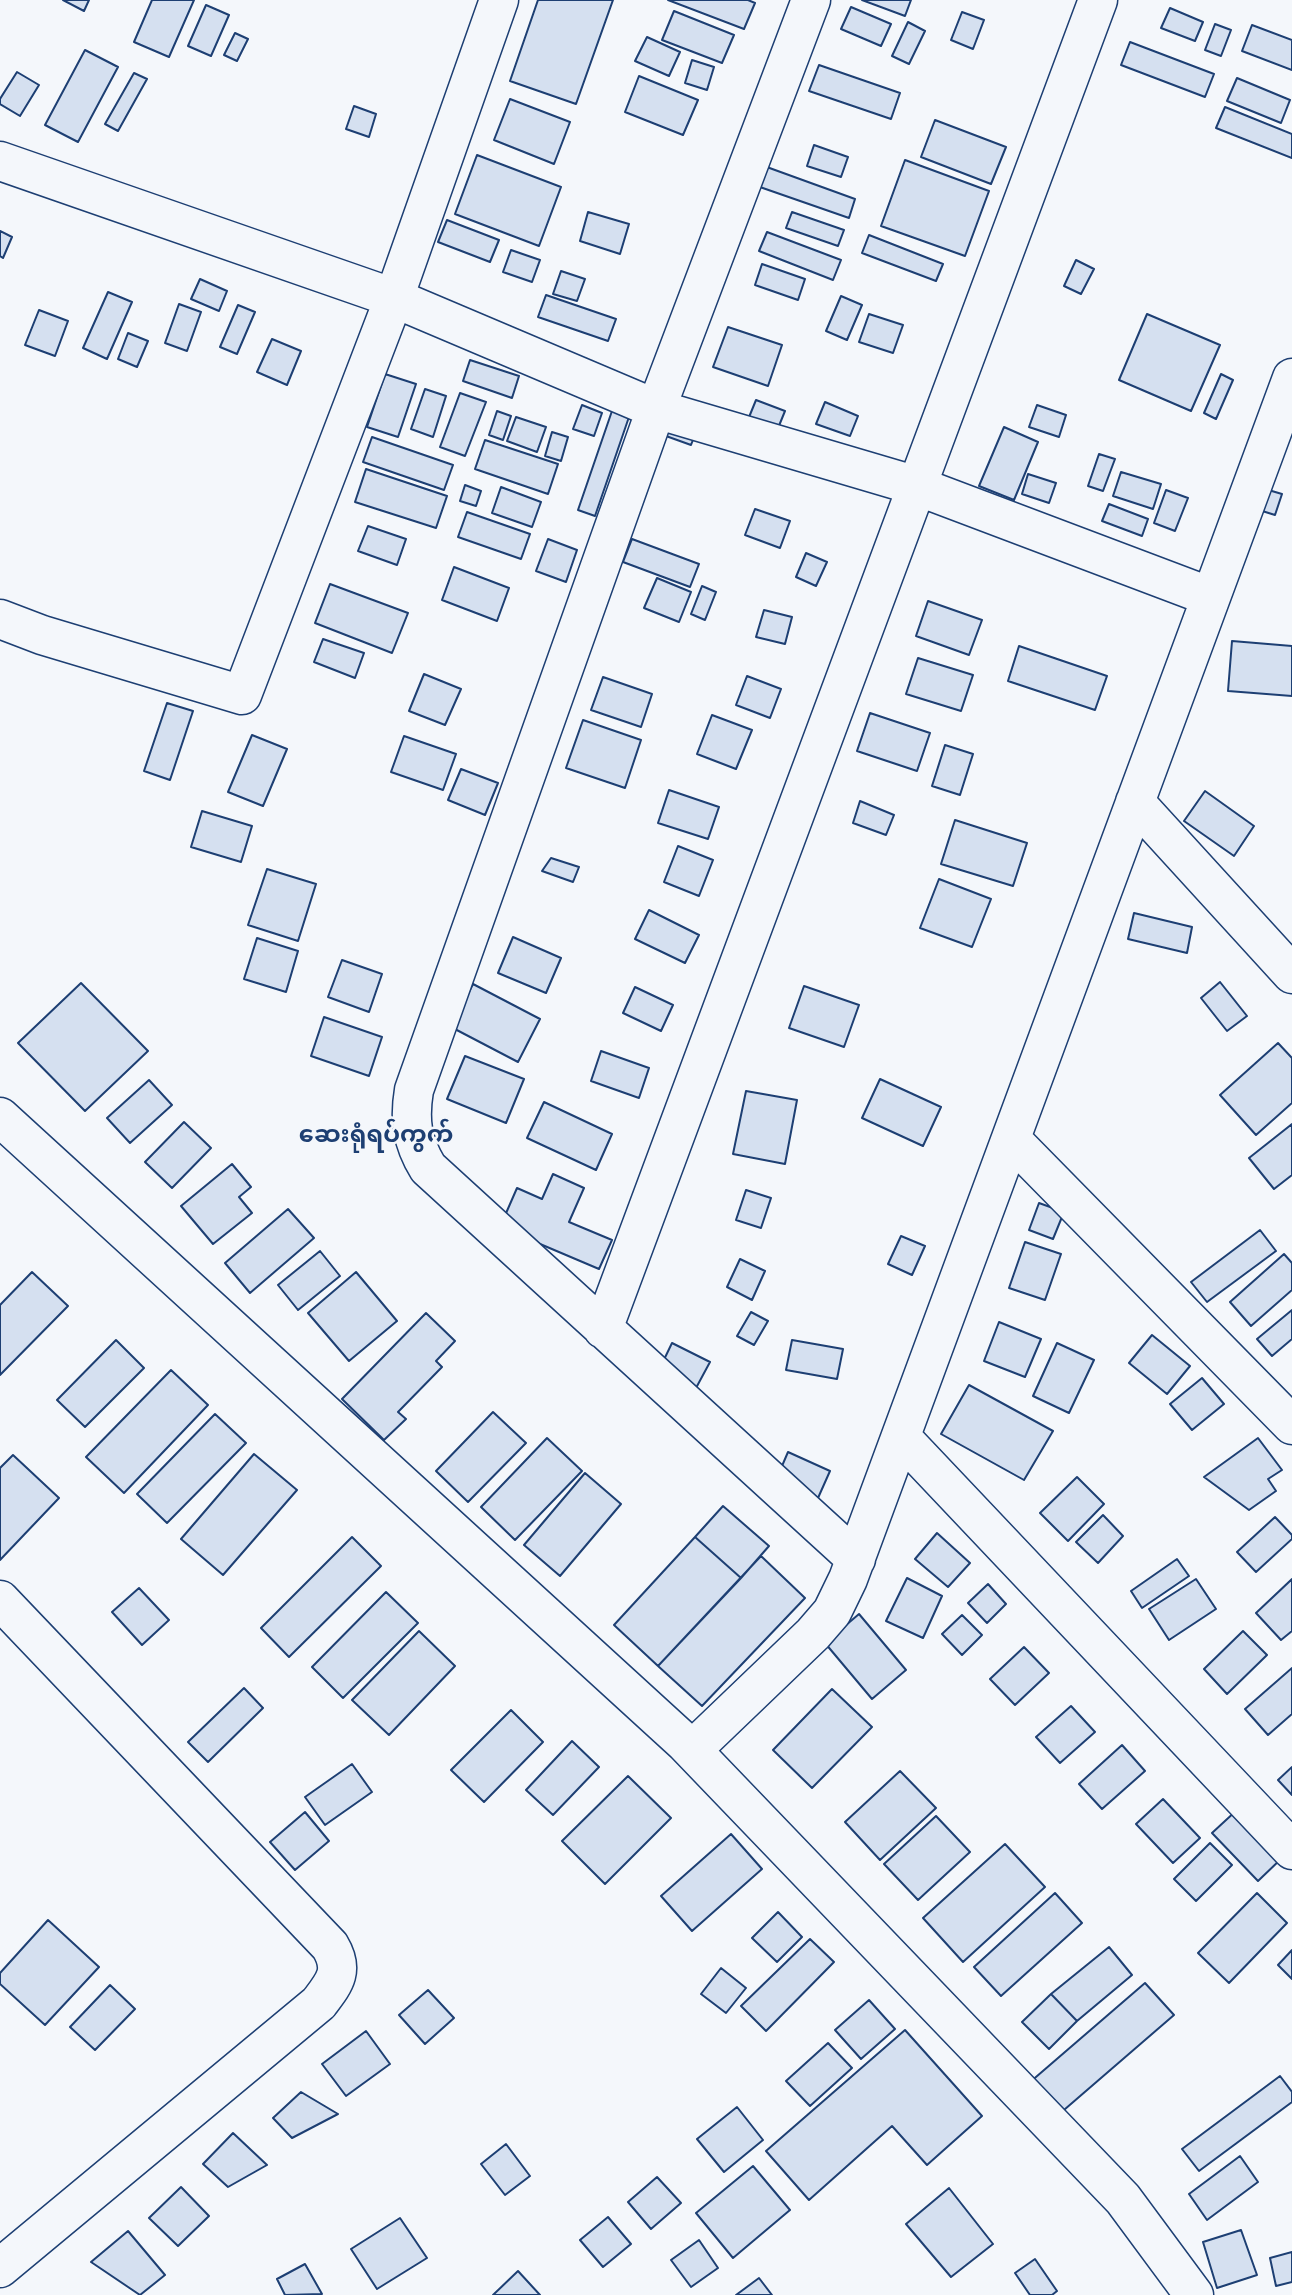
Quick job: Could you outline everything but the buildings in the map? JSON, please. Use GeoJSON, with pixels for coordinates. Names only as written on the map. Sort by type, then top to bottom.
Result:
{"type":"FeatureCollection","features":[{"type":"Feature","properties":{"kind":"street"},"geometry":{"type":"LineString","coordinates":[[811,0],[656,410],[414,1090],[410,1115],[418,1152],[428,1168],[856,1559]]}},
{"type":"Feature","properties":{"kind":"street"},"geometry":{"type":"LineString","coordinates":[[603,1329],[1098,0]]}},
{"type":"Feature","properties":{"kind":"street"},"geometry":{"type":"LineString","coordinates":[[0,619],[42,635],[242,695],[394,298],[489,3]]}},
{"type":"Feature","properties":{"kind":"street"},"geometry":{"type":"LineString","coordinates":[[0,162],[394,298],[656,410],[917,486],[1212,597]]}},
{"type":"Feature","properties":{"kind":"street"},"geometry":{"type":"LineString","coordinates":[[692,1750],[826,1620],[856,1559],[1292,379]]}},
{"type":"Feature","properties":{"kind":"street"},"geometry":{"type":"LineString","coordinates":[[1135,802],[1292,974]]}},
{"type":"Feature","properties":{"kind":"street"},"geometry":{"type":"LineString","coordinates":[[0,1117],[692,1750],[1124,2199],[1194,2295]]}},
{"type":"Feature","properties":{"kind":"street"},"geometry":{"type":"LineString","coordinates":[[1011,1139],[1292,1425]]}},
{"type":"Feature","properties":{"kind":"street"},"geometry":{"type":"LineString","coordinates":[[901,1437],[1292,1850]]}},
{"type":"Feature","properties":{"kind":"street"},"geometry":{"type":"LineString","coordinates":[[0,1600],[330,1946],[336,1956],[338,1971],[334,1983],[319,2003],[0,2268]]}},
{"type":"Feature","properties":{"kind":"district","name":"ဆေးရုံရပ်ကွက်"},"geometry":{"type":"Point","coordinates":[376,1134]}}]}
